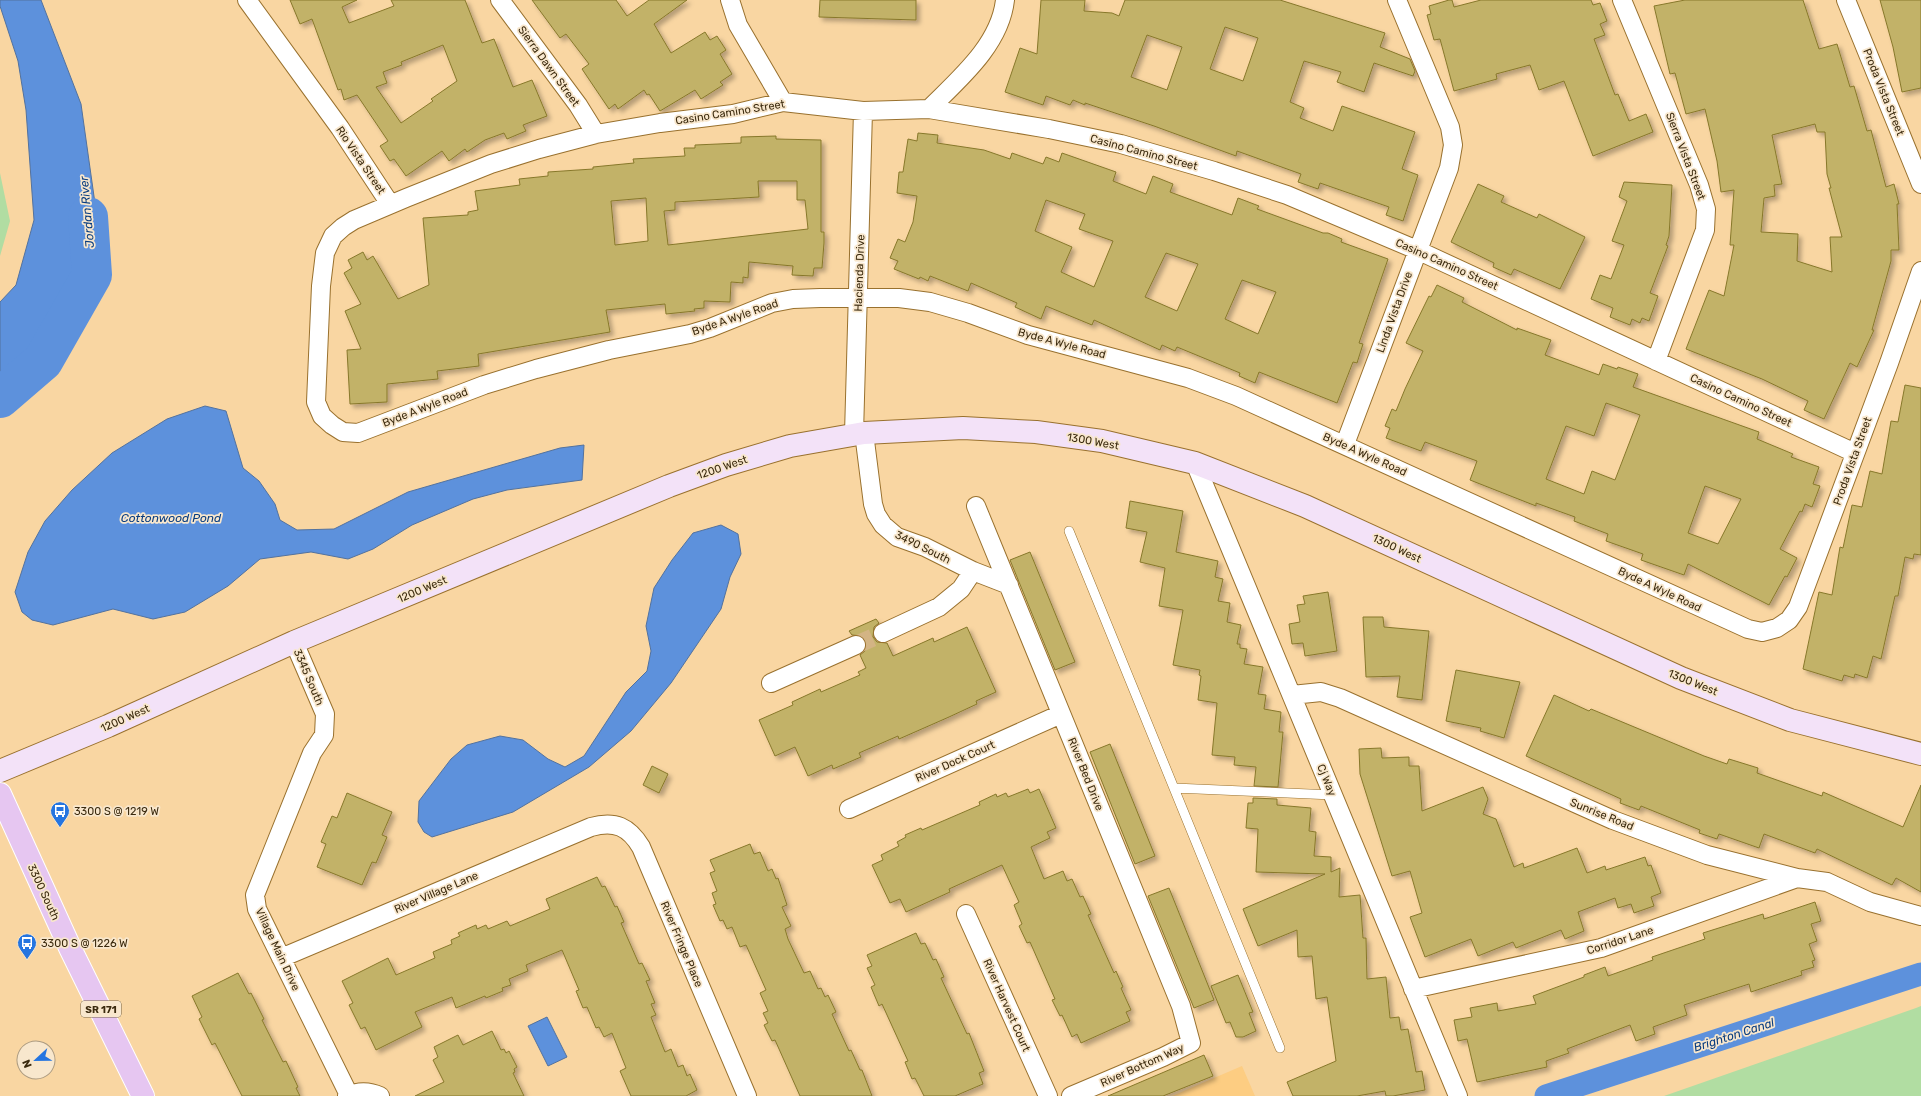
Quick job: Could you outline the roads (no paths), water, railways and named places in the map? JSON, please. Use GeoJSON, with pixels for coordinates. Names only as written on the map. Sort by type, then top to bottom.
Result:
{"type":"FeatureCollection","features":[{"type":"Feature","properties":{"kind":"main road","name":"3300 South"},"geometry":{"type":"LineString","coordinates":[[0,794],[71,950],[143,1096]]}},
{"type":"Feature","properties":{"kind":"street","name":"Rio Vista Street"},"geometry":{"type":"LineString","coordinates":[[247,0],[340,128],[390,204],[354,220],[343,227],[333,236],[325,253],[316,402],[322,416],[332,425]]}},
{"type":"Feature","properties":{"kind":"street","name":"Sierra Dawn Street"},"geometry":{"type":"LineString","coordinates":[[500,0],[578,105],[596,134]]}},
{"type":"Feature","properties":{"kind":"street"},"geometry":{"type":"LineString","coordinates":[[730,0],[738,25],[783,102]]}},
{"type":"Feature","properties":{"kind":"street"},"geometry":{"type":"LineString","coordinates":[[929,109],[965,72],[989,42],[1004,13],[1005,0]]}},
{"type":"Feature","properties":{"kind":"street","name":"Linda Vista Drive"},"geometry":{"type":"LineString","coordinates":[[1345,444],[1449,168],[1454,145],[1450,127],[1397,0]]}},
{"type":"Feature","properties":{"kind":"street","name":"Sierra Vista Street"},"geometry":{"type":"LineString","coordinates":[[1622,0],[1699,185],[1706,209],[1705,230],[1656,361]]}},
{"type":"Feature","properties":{"kind":"street","name":"Proda Vista Street"},"geometry":{"type":"LineString","coordinates":[[1846,0],[1921,184]]}},
{"type":"Feature","properties":{"kind":"street","name":"Casino Camino Street"},"geometry":{"type":"LineString","coordinates":[[390,204],[491,164],[596,134],[734,114],[783,102],[863,112],[929,109],[1049,129],[1121,144],[1207,169],[1287,195],[1417,250],[1855,453]]}},
{"type":"Feature","properties":{"kind":"street","name":"Hacienda Drive"},"geometry":{"type":"LineString","coordinates":[[859,434],[858,299],[863,112]]}},
{"type":"Feature","properties":{"kind":"street","name":"Proda Vista Street"},"geometry":{"type":"LineString","coordinates":[[1762,632],[1777,628],[1789,620],[1798,606],[1921,271]]}},
{"type":"Feature","properties":{"kind":"street","name":"Byde A Wyle Road"},"geometry":{"type":"LineString","coordinates":[[332,425],[343,432],[358,433],[484,385],[536,369],[609,350],[690,334],[710,328],[772,303],[793,299],[898,298],[930,302],[968,313],[1028,335],[1188,378],[1236,396],[1345,444],[1726,620],[1748,629],[1762,632]]}},
{"type":"Feature","properties":{"kind":"street","name":"1300 West"},"geometry":{"type":"LineString","coordinates":[[859,434],[963,428],[1036,432],[1102,441],[1195,463],[1305,506],[1681,678],[1790,720],[1921,754]]}},
{"type":"Feature","properties":{"kind":"street","name":"3490 South"},"geometry":{"type":"LineString","coordinates":[[859,434],[873,504],[876,514],[883,525],[897,537],[925,548],[973,571],[1009,585]]}},
{"type":"Feature","properties":{"kind":"street","name":"1200 West"},"geometry":{"type":"LineString","coordinates":[[0,771],[108,726],[294,642],[648,494],[726,464],[790,446],[859,434]]}},
{"type":"Feature","properties":{"kind":"street","name":"Cj Way"},"geometry":{"type":"LineString","coordinates":[[1195,463],[1458,1096]]}},
{"type":"Feature","properties":{"kind":"street","name":"River Bed Drive"},"geometry":{"type":"LineString","coordinates":[[976,506],[1181,1006],[1191,1043]]}},
{"type":"Feature","properties":{"kind":"street"},"geometry":{"type":"LineString","coordinates":[[883,633],[939,607],[961,589],[973,571]]}},
{"type":"Feature","properties":{"kind":"street","name":"3345 South"},"geometry":{"type":"LineString","coordinates":[[294,642],[325,714],[324,735]]}},
{"type":"Feature","properties":{"kind":"street"},"geometry":{"type":"LineString","coordinates":[[771,684],[856,645]]}},
{"type":"Feature","properties":{"kind":"street","name":"Sunrise Road"},"geometry":{"type":"LineString","coordinates":[[1292,695],[1321,692],[1340,698],[1613,820],[1707,855],[1797,878],[1827,882],[1870,902],[1921,916]]}},
{"type":"Feature","properties":{"kind":"street","name":"River Dock Court"},"geometry":{"type":"LineString","coordinates":[[849,809],[1061,714]]}},
{"type":"Feature","properties":{"kind":"street","name":"Village Main Drive"},"geometry":{"type":"LineString","coordinates":[[324,735],[312,753],[255,895],[257,909],[348,1096],[360,1092],[373,1093],[380,1096]]}},
{"type":"Feature","properties":{"kind":"street","name":"River Fringe Place"},"geometry":{"type":"LineString","coordinates":[[592,827],[602,824],[613,824],[626,828],[634,836],[641,847],[747,1096]]}},
{"type":"Feature","properties":{"kind":"street","name":"River Village Lane"},"geometry":{"type":"LineString","coordinates":[[281,958],[592,827]]}},
{"type":"Feature","properties":{"kind":"street","name":"Corridor Lane"},"geometry":{"type":"LineString","coordinates":[[1413,989],[1601,948],[1797,878]]}},
{"type":"Feature","properties":{"kind":"street","name":"River Harvest Court"},"geometry":{"type":"LineString","coordinates":[[966,914],[1048,1096]]}},
{"type":"Feature","properties":{"kind":"street","name":"River Bottom Way"},"geometry":{"type":"LineString","coordinates":[[1071,1096],[1163,1057],[1191,1043]]}},
{"type":"Feature","properties":{"kind":"lane"},"geometry":{"type":"LineString","coordinates":[[1068,531],[1280,1048]]}},
{"type":"Feature","properties":{"kind":"lane"},"geometry":{"type":"LineString","coordinates":[[1174,788],[1333,795]]}},
{"type":"Feature","properties":{"kind":"water"},"geometry":{"type":"Polygon","coordinates":[[[0,0],[41,0],[81,104],[100,239],[79,328],[0,417],[0,302],[16,285],[34,220],[26,110],[18,61],[0,6],[0,0]]]}},
{"type":"Feature","properties":{"kind":"water","name":"Cottonwood Pond"},"geometry":{"type":"Polygon","coordinates":[[[205,406],[226,411],[243,468],[259,481],[275,504],[280,520],[297,530],[334,529],[408,492],[560,448],[584,445],[582,480],[507,490],[473,499],[412,525],[373,549],[348,559],[311,552],[260,559],[228,586],[185,612],[153,619],[113,609],[53,625],[32,620],[22,612],[15,592],[28,552],[45,521],[72,490],[112,453],[167,419],[205,406]]]}},
{"type":"Feature","properties":{"kind":"water"},"geometry":{"type":"Polygon","coordinates":[[[721,525],[738,534],[741,554],[730,577],[721,609],[671,683],[631,731],[589,767],[513,812],[432,837],[424,832],[418,822],[419,801],[451,759],[467,745],[500,736],[523,740],[548,759],[565,767],[584,756],[626,692],[647,671],[651,651],[646,626],[654,588],[672,560],[693,533],[721,525]]]}},
{"type":"Feature","properties":{"kind":"water"},"geometry":{"type":"Polygon","coordinates":[[[547,1017],[567,1057],[548,1066],[528,1026],[547,1017]]]}},
{"type":"Feature","properties":{"kind":"waterway","name":"Jordan River"},"geometry":{"type":"LineString","coordinates":[[0,398],[43,361],[92,275],[88,217]]}},
{"type":"Feature","properties":{"kind":"waterway","name":"Brighton Canal"},"geometry":{"type":"LineString","coordinates":[[1546,1096],[1921,974]]}},
{"type":"Feature","properties":{"kind":"tunnel"},"geometry":{"type":"LineString","coordinates":[[856,645],[883,633]]}},
{"type":"Feature","properties":{"kind":"place","name":"3300 S @ 1219 W"},"geometry":{"type":"Point","coordinates":[60,828]}},
{"type":"Feature","properties":{"kind":"place","name":"3300 S @ 1226 W"},"geometry":{"type":"Point","coordinates":[27,960]}}]}
